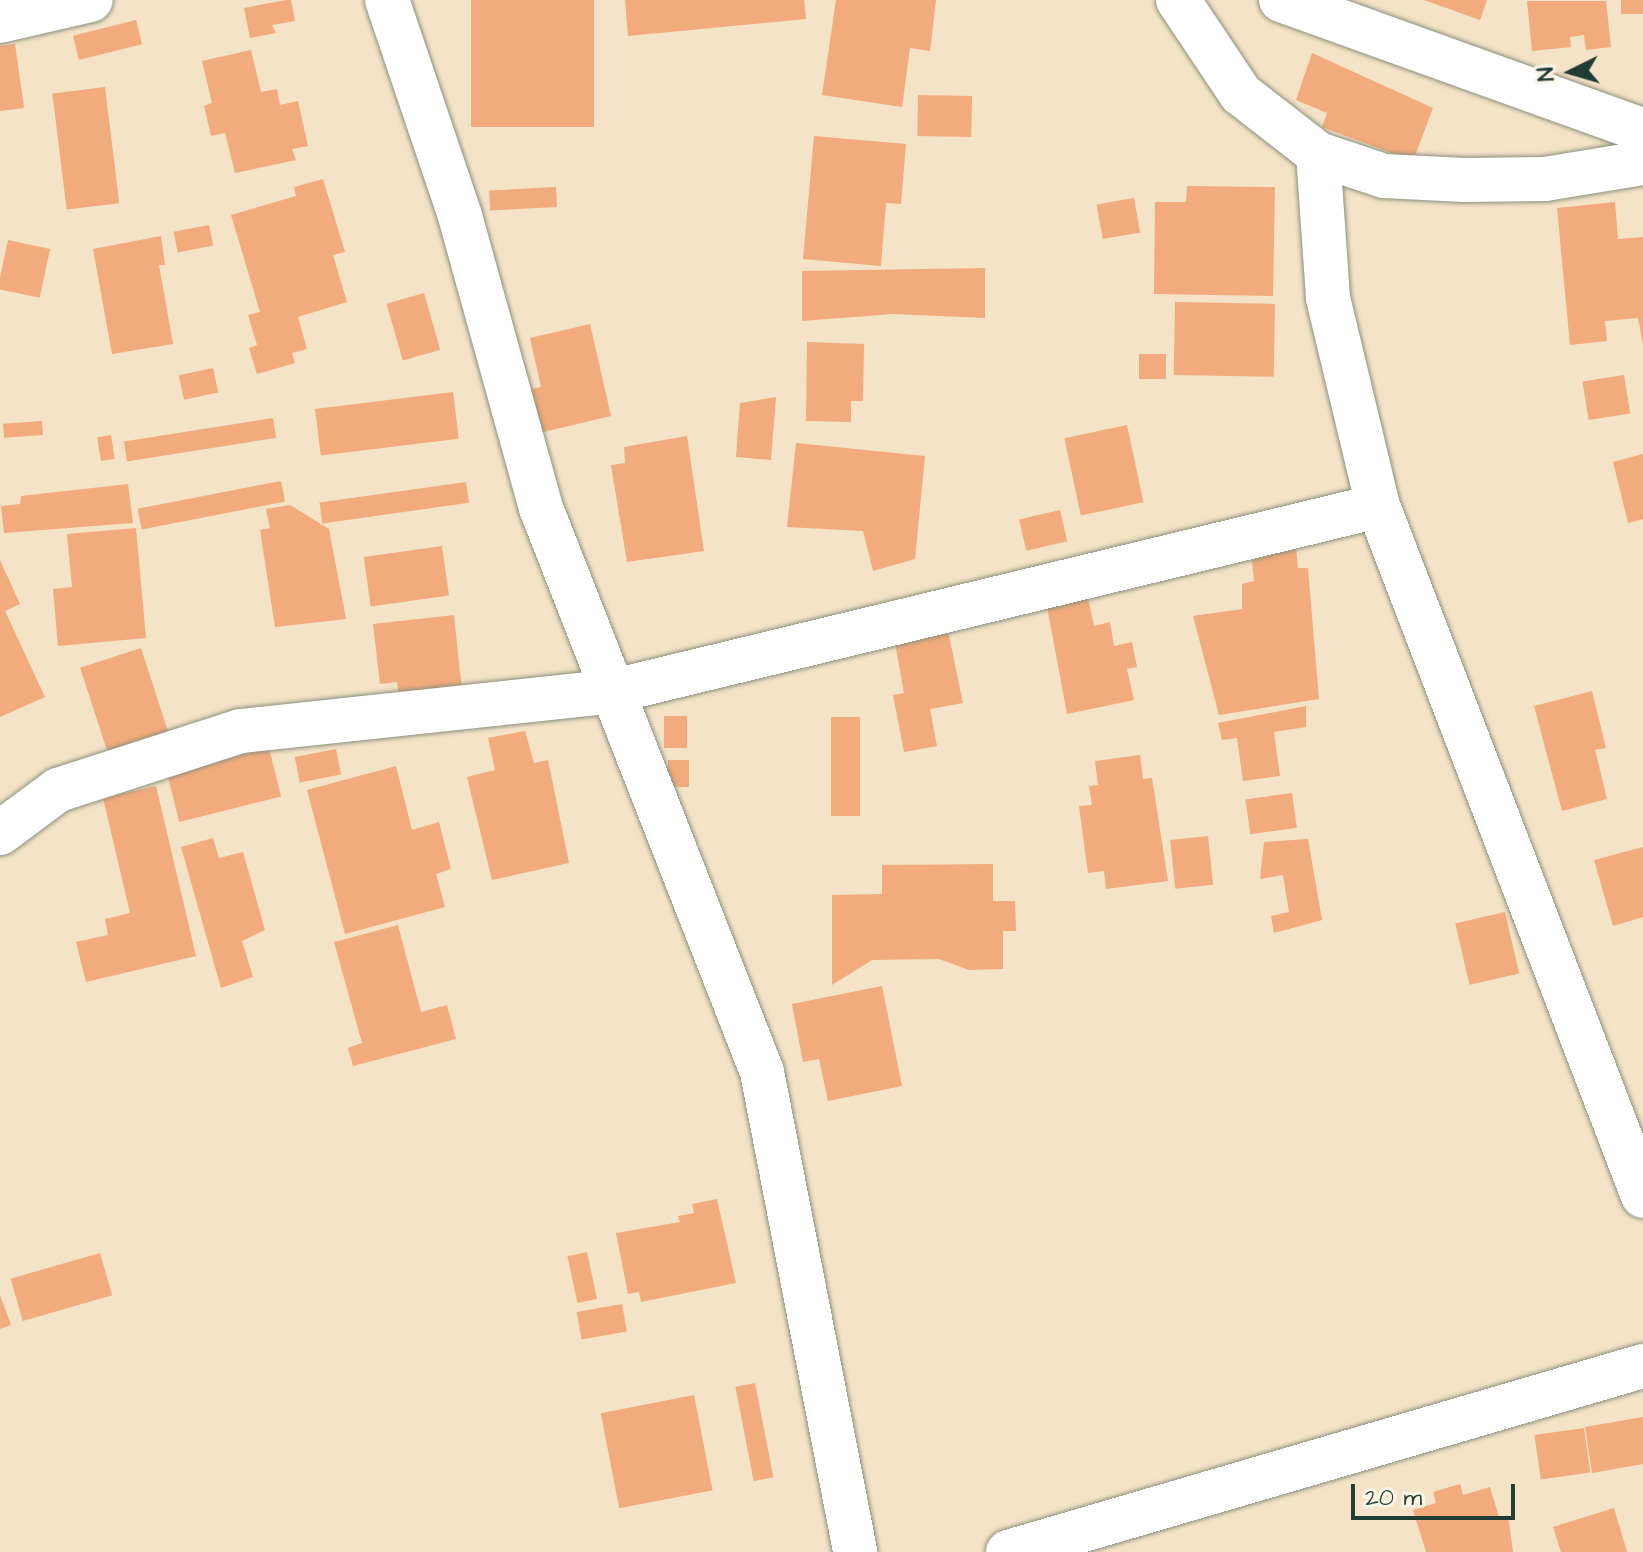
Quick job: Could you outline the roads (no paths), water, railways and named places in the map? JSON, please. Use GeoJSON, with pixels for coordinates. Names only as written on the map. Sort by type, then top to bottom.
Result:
{"type":"FeatureCollection","features":[{"type":"Feature","properties":{"kind":"street"},"geometry":{"type":"LineString","coordinates":[[0,21],[91,0]]}},
{"type":"Feature","properties":{"kind":"street"},"geometry":{"type":"LineString","coordinates":[[387,0],[460,216],[541,508],[762,1072],[855,1552]]}},
{"type":"Feature","properties":{"kind":"street"},"geometry":{"type":"LineString","coordinates":[[1178,0],[1241,94],[1318,154],[1384,176],[1464,180],[1545,179],[1643,163]]}},
{"type":"Feature","properties":{"kind":"street"},"geometry":{"type":"LineString","coordinates":[[1281,0],[1643,130]]}},
{"type":"Feature","properties":{"kind":"street"},"geometry":{"type":"LineString","coordinates":[[1318,154],[1328,298],[1378,506],[1643,1196]]}},
{"type":"Feature","properties":{"kind":"street"},"geometry":{"type":"LineString","coordinates":[[0,833],[58,790],[241,731],[614,691],[1378,506]]}},
{"type":"Feature","properties":{"kind":"street"},"geometry":{"type":"LineString","coordinates":[[1008,1552],[1643,1366]]}}]}
